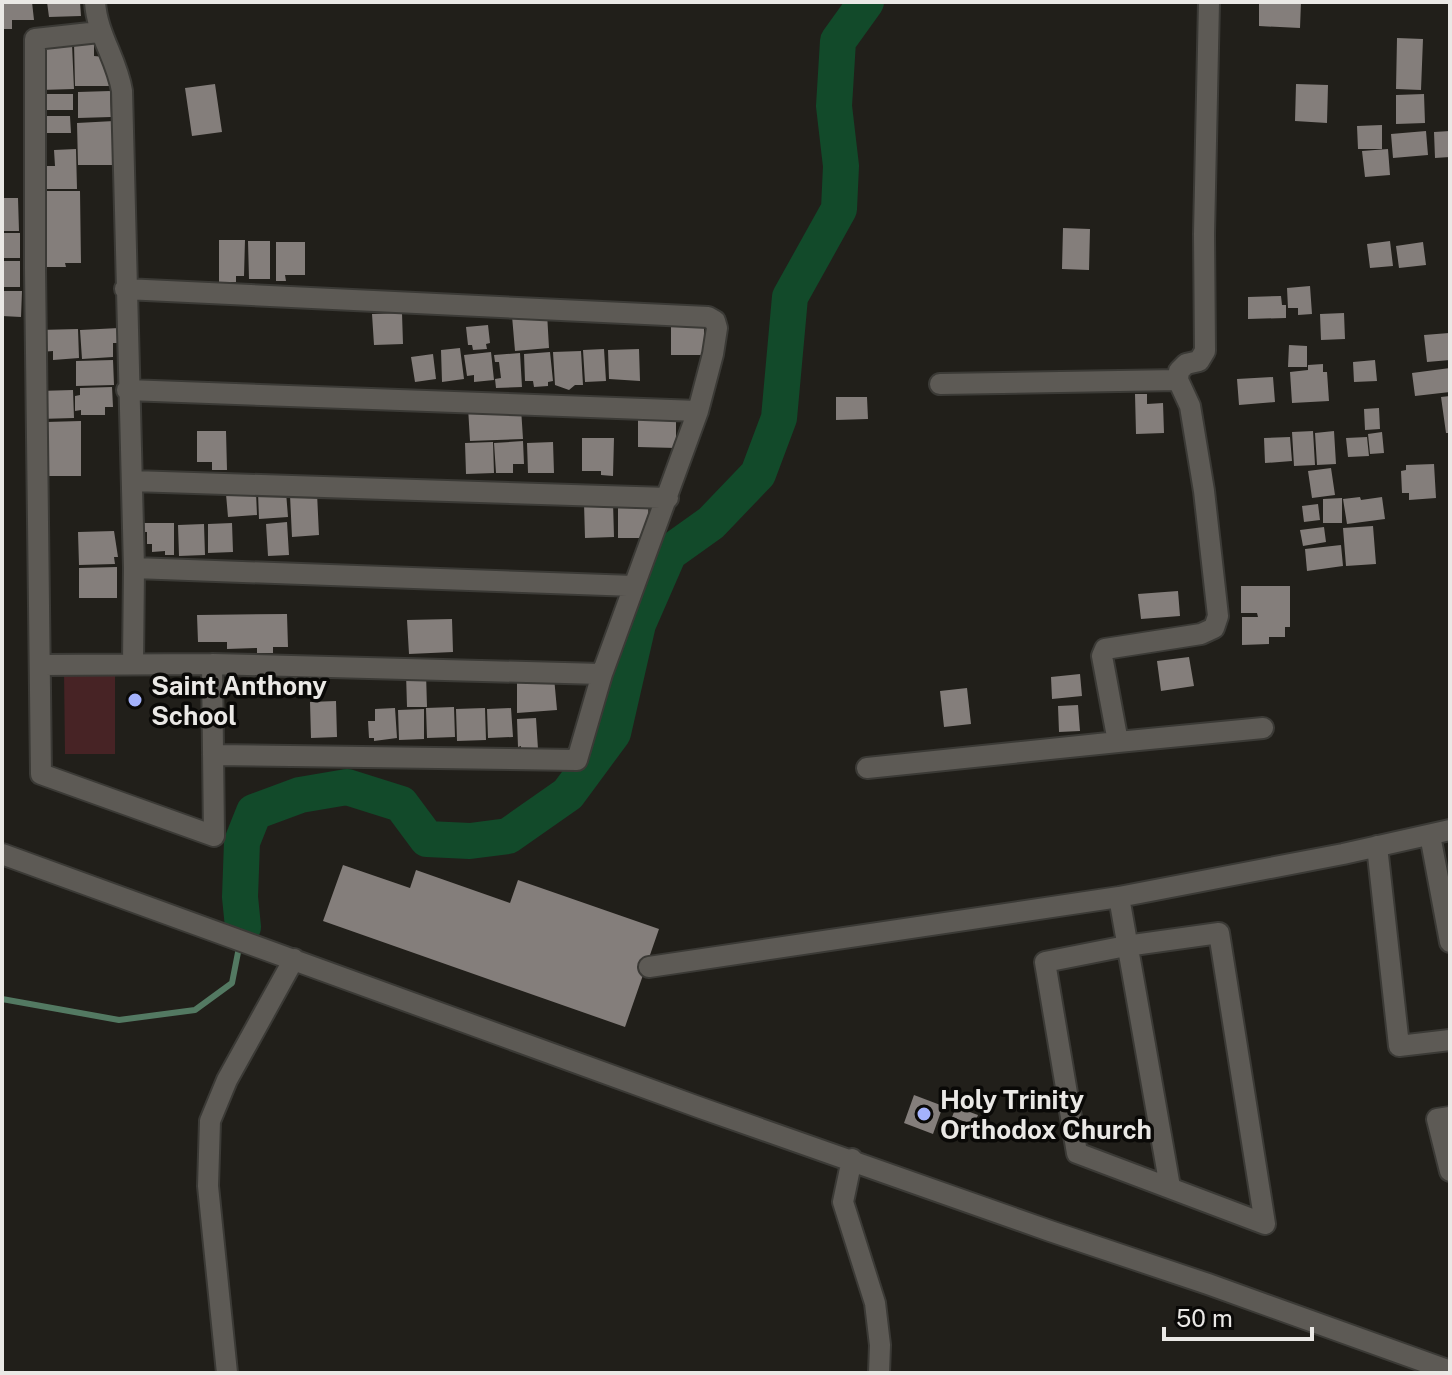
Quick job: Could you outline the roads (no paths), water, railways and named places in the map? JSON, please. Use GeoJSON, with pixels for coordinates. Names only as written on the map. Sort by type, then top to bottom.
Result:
{"type":"FeatureCollection","features":[{"type":"Feature","properties":{"kind":"street"},"geometry":{"type":"LineString","coordinates":[[95,2],[99,32],[114,60],[122,91],[127,390],[134,568],[133,664]]}},
{"type":"Feature","properties":{"kind":"street"},"geometry":{"type":"LineString","coordinates":[[1118,742],[1102,656],[1105,649],[1201,634],[1214,628],[1218,616],[1204,491],[1190,406],[1178,380],[1179,371],[1186,364],[1199,361],[1205,351],[1209,2]]}},
{"type":"Feature","properties":{"kind":"street"},"geometry":{"type":"LineString","coordinates":[[99,32],[35,39],[41,774],[214,836],[212,664]]}},
{"type":"Feature","properties":{"kind":"street"},"geometry":{"type":"LineString","coordinates":[[125,289],[708,317],[715,321],[717,328],[698,411],[602,674],[577,760],[213,755]]}},
{"type":"Feature","properties":{"kind":"street"},"geometry":{"type":"LineString","coordinates":[[940,384],[1178,380]]}},
{"type":"Feature","properties":{"kind":"street"},"geometry":{"type":"LineString","coordinates":[[127,390],[698,411]]}},
{"type":"Feature","properties":{"kind":"street"},"geometry":{"type":"LineString","coordinates":[[132,481],[668,498]]}},
{"type":"Feature","properties":{"kind":"street"},"geometry":{"type":"LineString","coordinates":[[134,568],[634,586]]}},
{"type":"Feature","properties":{"kind":"street"},"geometry":{"type":"LineString","coordinates":[[41,665],[212,664],[602,674]]}},
{"type":"Feature","properties":{"kind":"street"},"geometry":{"type":"LineString","coordinates":[[867,768],[1263,728]]}},
{"type":"Feature","properties":{"kind":"street"},"geometry":{"type":"LineString","coordinates":[[649,967],[1119,897],[1440,832],[1450,942]]}},
{"type":"Feature","properties":{"kind":"street"},"geometry":{"type":"LineString","coordinates":[[1377,846],[1399,1046],[1450,1040]]}},
{"type":"Feature","properties":{"kind":"street"},"geometry":{"type":"LineString","coordinates":[[2,854],[701,1108],[1450,1371]]}},
{"type":"Feature","properties":{"kind":"street"},"geometry":{"type":"LineString","coordinates":[[1119,897],[1170,1187]]}},
{"type":"Feature","properties":{"kind":"street"},"geometry":{"type":"LineString","coordinates":[[1219,933],[1265,1224],[1170,1187],[1077,1153],[1045,962],[1126,946],[1219,933]]}},
{"type":"Feature","properties":{"kind":"street"},"geometry":{"type":"LineString","coordinates":[[227,1373],[208,1186],[210,1121],[227,1080],[291,958]]}},
{"type":"Feature","properties":{"kind":"street"},"geometry":{"type":"LineString","coordinates":[[1450,1117],[1437,1119],[1450,1171]]}},
{"type":"Feature","properties":{"kind":"street"},"geometry":{"type":"LineString","coordinates":[[852,1159],[843,1202],[875,1303],[880,1345],[879,1373]]}},
{"type":"Feature","properties":{"kind":"waterway"},"geometry":{"type":"LineString","coordinates":[[243,927],[240,897],[242,842],[254,812],[300,795],[347,787],[401,804],[427,839],[470,841],[508,836],[568,794],[613,733],[638,624],[669,553],[711,523],[758,474],[779,418],[790,297],[839,209],[841,166],[834,106],[838,41],[866,2]]}},
{"type":"Feature","properties":{"kind":"waterway"},"geometry":{"type":"LineString","coordinates":[[2,999],[119,1020],[195,1010],[232,983],[243,927]]}},
{"type":"Feature","properties":{"kind":"place","name":"Saint Anthony School"},"geometry":{"type":"Point","coordinates":[135,700]}},
{"type":"Feature","properties":{"kind":"place","name":"Holy Trinity Orthodox Church"},"geometry":{"type":"Point","coordinates":[924,1114]}}]}
